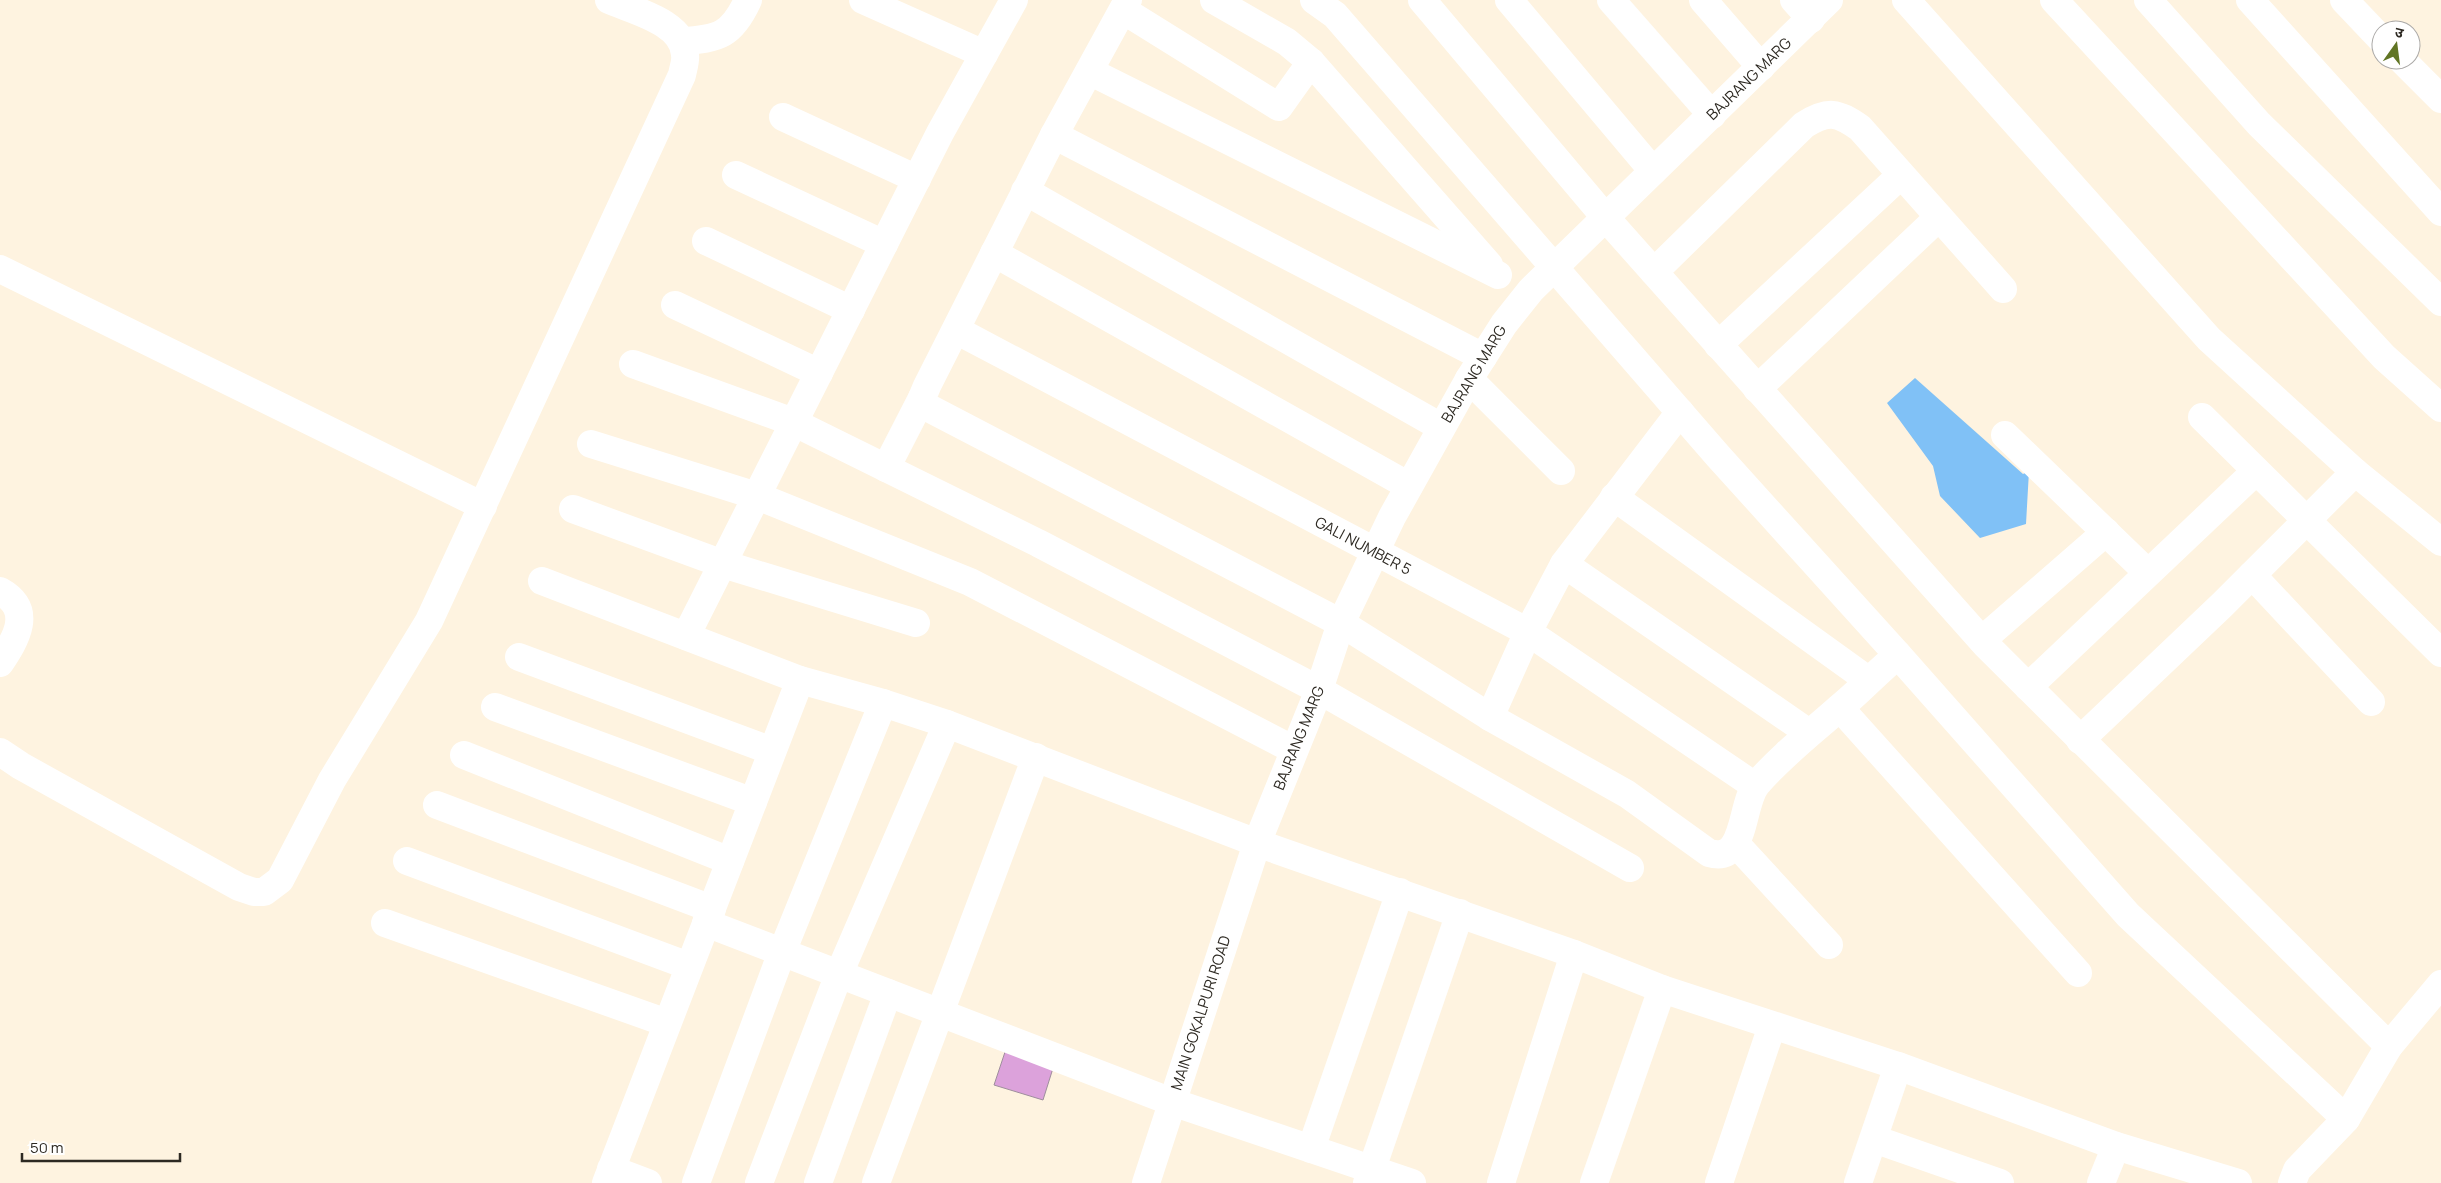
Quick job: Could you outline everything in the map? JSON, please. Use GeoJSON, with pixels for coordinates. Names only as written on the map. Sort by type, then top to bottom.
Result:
{"type":"FeatureCollection","features":[{"type":"Feature","properties":{"kind":"street"},"geometry":{"type":"LineString","coordinates":[[0,752],[21,766],[239,887],[254,892],[264,892],[280,880],[332,780],[429,621],[682,75],[686,56],[682,41],[661,22],[609,0]]}},
{"type":"Feature","properties":{"kind":"street"},"geometry":{"type":"LineString","coordinates":[[682,41],[709,40],[722,35],[733,27],[748,0]]}},
{"type":"Feature","properties":{"kind":"street"},"geometry":{"type":"LineString","coordinates":[[863,0],[984,54]]}},
{"type":"Feature","properties":{"kind":"street"},"geometry":{"type":"LineString","coordinates":[[686,636],[916,179],[1014,0]]}},
{"type":"Feature","properties":{"kind":"street"},"geometry":{"type":"LineString","coordinates":[[1214,0],[1287,42],[1311,62],[1522,302]]}},
{"type":"Feature","properties":{"kind":"street"},"geometry":{"type":"LineString","coordinates":[[1314,0],[1335,15],[1680,412],[2128,914],[2346,1119]]}},
{"type":"Feature","properties":{"kind":"street"},"geometry":{"type":"LineString","coordinates":[[1422,0],[1654,272],[1982,640],[2080,740],[2389,1046]]}},
{"type":"Feature","properties":{"kind":"street"},"geometry":{"type":"LineString","coordinates":[[1509,0],[1653,171]]}},
{"type":"Feature","properties":{"kind":"street"},"geometry":{"type":"LineString","coordinates":[[1611,0],[1712,115]]}},
{"type":"Feature","properties":{"kind":"street"},"geometry":{"type":"LineString","coordinates":[[1703,0],[1761,67]]}},
{"type":"Feature","properties":{"kind":"street"},"geometry":{"type":"LineString","coordinates":[[1906,0],[2209,339],[2356,472],[2441,542]]}},
{"type":"Feature","properties":{"kind":"street"},"geometry":{"type":"LineString","coordinates":[[2054,0],[2384,357],[2441,408]]}},
{"type":"Feature","properties":{"kind":"street"},"geometry":{"type":"LineString","coordinates":[[2148,0],[2259,124],[2441,302]]}},
{"type":"Feature","properties":{"kind":"street"},"geometry":{"type":"LineString","coordinates":[[2250,0],[2441,212]]}},
{"type":"Feature","properties":{"kind":"street"},"geometry":{"type":"LineString","coordinates":[[2344,0],[2371,29]]}},
{"type":"Feature","properties":{"kind":"street"},"geometry":{"type":"LineString","coordinates":[[886,468],[1054,135],[1091,72],[1126,5],[1279,106],[1311,62]]}},
{"type":"Feature","properties":{"kind":"street","name":"BAJRANG MARG"},"geometry":{"type":"LineString","coordinates":[[1257,843],[1319,690],[1341,623],[1409,486],[1476,368],[1522,302],[1554,267],[1761,67],[1811,6]]}},
{"type":"Feature","properties":{"kind":"street"},"geometry":{"type":"LineString","coordinates":[[2412,70],[2441,99]]}},
{"type":"Feature","properties":{"kind":"street"},"geometry":{"type":"LineString","coordinates":[[1091,72],[1498,275]]}},
{"type":"Feature","properties":{"kind":"street"},"geometry":{"type":"LineString","coordinates":[[1654,272],[1804,125],[1818,116],[1833,114],[1847,118],[1860,128],[2003,289]]}},
{"type":"Feature","properties":{"kind":"street"},"geometry":{"type":"LineString","coordinates":[[783,117],[916,179]]}},
{"type":"Feature","properties":{"kind":"street"},"geometry":{"type":"LineString","coordinates":[[1054,135],[1476,368],[1561,471]]}},
{"type":"Feature","properties":{"kind":"street"},"geometry":{"type":"LineString","coordinates":[[736,175],[884,244]]}},
{"type":"Feature","properties":{"kind":"street"},"geometry":{"type":"LineString","coordinates":[[1718,345],[1901,175]]}},
{"type":"Feature","properties":{"kind":"street"},"geometry":{"type":"LineString","coordinates":[[1025,191],[1442,427]]}},
{"type":"Feature","properties":{"kind":"street"},"geometry":{"type":"LineString","coordinates":[[1757,389],[1939,217]]}},
{"type":"Feature","properties":{"kind":"street"},"geometry":{"type":"LineString","coordinates":[[706,241],[851,310]]}},
{"type":"Feature","properties":{"kind":"street"},"geometry":{"type":"LineString","coordinates":[[994,252],[1409,486]]}},
{"type":"Feature","properties":{"kind":"street"},"geometry":{"type":"LineString","coordinates":[[0,269],[483,506]]}},
{"type":"Feature","properties":{"kind":"street"},"geometry":{"type":"LineString","coordinates":[[675,305],[819,373]]}},
{"type":"Feature","properties":{"kind":"street","name":"GALI NUMBER 5"},"geometry":{"type":"LineString","coordinates":[[956,330],[1375,553],[1528,632],[1755,786]]}},
{"type":"Feature","properties":{"kind":"street"},"geometry":{"type":"LineString","coordinates":[[633,364],[794,423],[1038,543],[1319,690],[1630,868]]}},
{"type":"Feature","properties":{"kind":"street"},"geometry":{"type":"LineString","coordinates":[[922,398],[923,405],[932,411],[1341,623],[1490,717],[1627,794],[1709,853],[1718,856],[1728,854],[1736,844],[1755,786],[1809,733],[1840,708],[1868,680],[1898,655]]}},
{"type":"Feature","properties":{"kind":"street"},"geometry":{"type":"LineString","coordinates":[[1490,717],[1528,632],[1564,564],[1680,412]]}},
{"type":"Feature","properties":{"kind":"street"},"geometry":{"type":"LineString","coordinates":[[2202,417],[2441,653]]}},
{"type":"Feature","properties":{"kind":"street"},"geometry":{"type":"LineString","coordinates":[[2005,435],[2147,572]]}},
{"type":"Feature","properties":{"kind":"street"},"geometry":{"type":"LineString","coordinates":[[591,444],[757,496],[970,582],[1294,750]]}},
{"type":"Feature","properties":{"kind":"street"},"geometry":{"type":"LineString","coordinates":[[2028,687],[2147,572],[2256,471]]}},
{"type":"Feature","properties":{"kind":"street"},"geometry":{"type":"LineString","coordinates":[[2080,740],[2356,472]]}},
{"type":"Feature","properties":{"kind":"street"},"geometry":{"type":"LineString","coordinates":[[1614,497],[1868,680]]}},
{"type":"Feature","properties":{"kind":"street"},"geometry":{"type":"LineString","coordinates":[[572,509],[723,564],[916,623]]}},
{"type":"Feature","properties":{"kind":"street"},"geometry":{"type":"LineString","coordinates":[[1982,640],[2106,532]]}},
{"type":"Feature","properties":{"kind":"street"},"geometry":{"type":"LineString","coordinates":[[1564,564],[1809,733]]}},
{"type":"Feature","properties":{"kind":"street"},"geometry":{"type":"LineString","coordinates":[[2252,575],[2371,702]]}},
{"type":"Feature","properties":{"kind":"street"},"geometry":{"type":"LineString","coordinates":[[542,581],[800,680],[883,703],[947,724],[1257,843],[1574,954],[1662,989],[1898,1066],[2116,1146],[2238,1183]]}},
{"type":"Feature","properties":{"kind":"street"},"geometry":{"type":"LineString","coordinates":[[0,591],[7,595],[17,606],[21,618],[17,632],[0,664]]}},
{"type":"Feature","properties":{"kind":"street"},"geometry":{"type":"LineString","coordinates":[[520,657],[772,751]]}},
{"type":"Feature","properties":{"kind":"street"},"geometry":{"type":"LineString","coordinates":[[648,1183],[608,1176],[800,680]]}},
{"type":"Feature","properties":{"kind":"street"},"geometry":{"type":"LineString","coordinates":[[696,1183],[782,952],[883,703]]}},
{"type":"Feature","properties":{"kind":"street"},"geometry":{"type":"LineString","coordinates":[[495,707],[753,802]]}},
{"type":"Feature","properties":{"kind":"street"},"geometry":{"type":"LineString","coordinates":[[1840,708],[2078,973]]}},
{"type":"Feature","properties":{"kind":"street"},"geometry":{"type":"LineString","coordinates":[[759,1183],[839,974],[947,724]]}},
{"type":"Feature","properties":{"kind":"street"},"geometry":{"type":"LineString","coordinates":[[464,755],[730,860]]}},
{"type":"Feature","properties":{"kind":"street"},"geometry":{"type":"LineString","coordinates":[[876,1183],[1036,758]]}},
{"type":"Feature","properties":{"kind":"street"},"geometry":{"type":"LineString","coordinates":[[437,805],[709,916],[782,952],[1172,1102],[1311,1149],[1369,1176],[1412,1183]]}},
{"type":"Feature","properties":{"kind":"street","name":"MAIN GOKALPURI ROAD"},"geometry":{"type":"LineString","coordinates":[[1146,1183],[1257,843]]}},
{"type":"Feature","properties":{"kind":"street"},"geometry":{"type":"LineString","coordinates":[[1736,844],[1829,945]]}},
{"type":"Feature","properties":{"kind":"street"},"geometry":{"type":"LineString","coordinates":[[407,861],[689,966]]}},
{"type":"Feature","properties":{"kind":"street"},"geometry":{"type":"LineString","coordinates":[[1311,1149],[1400,892]]}},
{"type":"Feature","properties":{"kind":"street"},"geometry":{"type":"LineString","coordinates":[[1369,1176],[1460,913]]}},
{"type":"Feature","properties":{"kind":"street"},"geometry":{"type":"LineString","coordinates":[[385,923],[667,1023]]}},
{"type":"Feature","properties":{"kind":"street"},"geometry":{"type":"LineString","coordinates":[[1501,1183],[1574,954]]}},
{"type":"Feature","properties":{"kind":"street"},"geometry":{"type":"LineString","coordinates":[[2292,1183],[2297,1170],[2346,1119],[2389,1046],[2441,984]]}},
{"type":"Feature","properties":{"kind":"street"},"geometry":{"type":"LineString","coordinates":[[1594,1183],[1662,989]]}},
{"type":"Feature","properties":{"kind":"street"},"geometry":{"type":"LineString","coordinates":[[818,1183],[888,993]]}},
{"type":"Feature","properties":{"kind":"street"},"geometry":{"type":"LineString","coordinates":[[1719,1183],[1772,1026]]}},
{"type":"Feature","properties":{"kind":"street"},"geometry":{"type":"LineString","coordinates":[[1858,1183],[1898,1066]]}},
{"type":"Feature","properties":{"kind":"street"},"geometry":{"type":"LineString","coordinates":[[1874,1139],[2000,1183]]}},
{"type":"Feature","properties":{"kind":"street"},"geometry":{"type":"LineString","coordinates":[[2102,1183],[2116,1146]]}},
{"type":"Feature","properties":{"kind":"water"},"geometry":{"type":"Polygon","coordinates":[[[1915,378],[2023,474],[2029,471],[2026,524],[1980,538],[1940,496],[1933,466],[1887,403],[1915,378]]]}},
{"type":"Feature","properties":{"kind":"building"},"geometry":{"type":"Polygon","coordinates":[[[1006,1049],[1054,1065],[1043,1100],[994,1085],[1006,1049]]]}}]}
